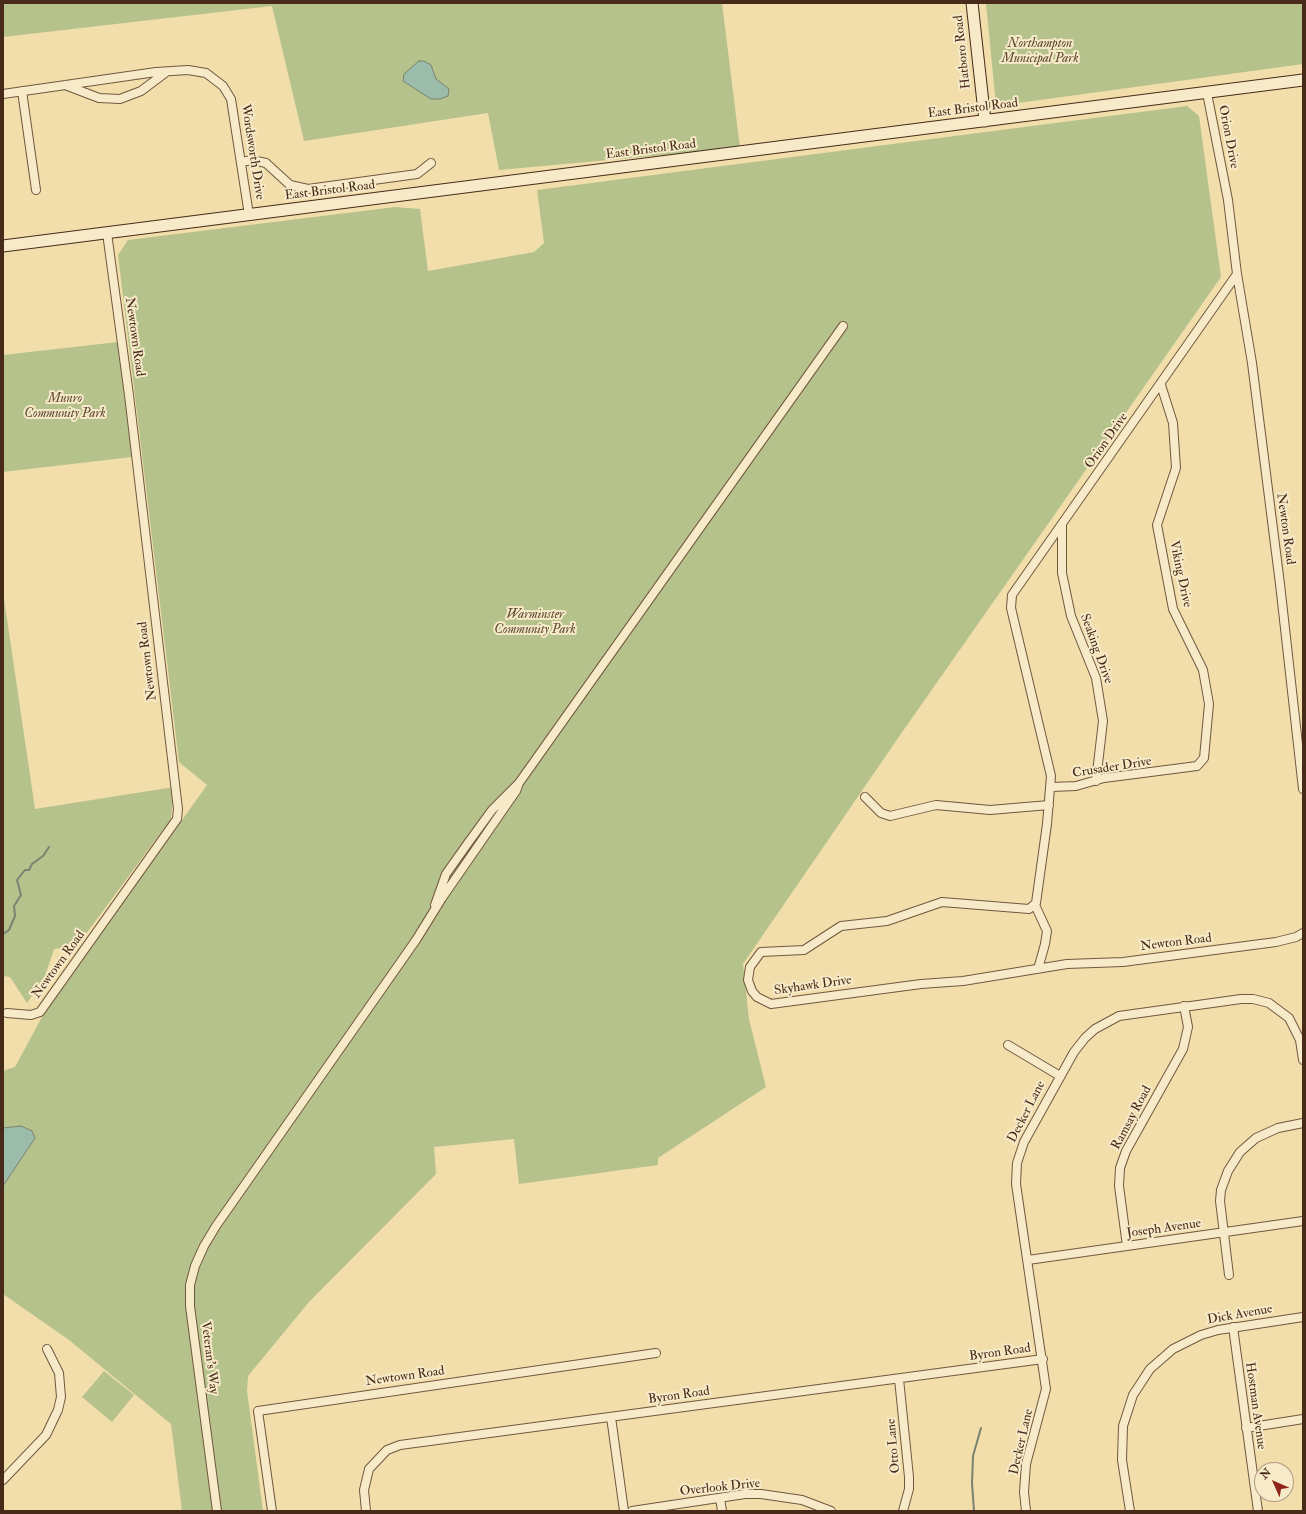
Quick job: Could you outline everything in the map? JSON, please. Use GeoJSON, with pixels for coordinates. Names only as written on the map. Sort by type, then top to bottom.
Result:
{"type":"FeatureCollection","features":[{"type":"Feature","properties":{"kind":"main road","name":"Hatboro Road"},"geometry":{"type":"LineString","coordinates":[[972,3],[985,121]]}},
{"type":"Feature","properties":{"kind":"main road","name":"East Bristol Road"},"geometry":{"type":"LineString","coordinates":[[3,246],[1303,80]]}},
{"type":"Feature","properties":{"kind":"street","name":"Wordsworth Drive"},"geometry":{"type":"LineString","coordinates":[[3,94],[76,82],[156,72],[165,73],[181,70],[198,71],[210,76],[223,86],[229,93],[233,104],[249,215]]}},
{"type":"Feature","properties":{"kind":"street","name":"Wordsworth Drive"},"geometry":{"type":"LineString","coordinates":[[65,85],[99,98],[120,99],[141,91],[165,73]]}},
{"type":"Feature","properties":{"kind":"street"},"geometry":{"type":"LineString","coordinates":[[22,91],[36,190]]}},
{"type":"Feature","properties":{"kind":"street","name":"Orion Drive"},"geometry":{"type":"LineString","coordinates":[[1049,805],[1051,776],[1011,603],[1015,590],[1161,385],[1237,274],[1228,200],[1207,92]]}},
{"type":"Feature","properties":{"kind":"street","name":"East Bristol Road"},"geometry":{"type":"LineString","coordinates":[[241,162],[252,160],[266,163],[290,185],[308,189],[417,174],[431,163]]}},
{"type":"Feature","properties":{"kind":"street","name":"Newtown Road"},"geometry":{"type":"LineString","coordinates":[[7,1013],[31,1015],[40,1012],[172,826],[176,819],[178,809],[129,394],[107,233]]}},
{"type":"Feature","properties":{"kind":"street","name":"Newton Road"},"geometry":{"type":"LineString","coordinates":[[1237,274],[1252,363],[1280,584],[1303,789]]}},
{"type":"Feature","properties":{"kind":"street","name":"Veteran's Way"},"geometry":{"type":"LineString","coordinates":[[216,1511],[189,1295],[193,1274],[199,1256],[223,1216],[416,940],[433,911],[436,898],[446,874],[492,810],[519,783],[843,326]]}},
{"type":"Feature","properties":{"kind":"street","name":"Viking Drive"},"geometry":{"type":"LineString","coordinates":[[1161,385],[1173,423],[1176,468],[1157,525],[1173,609],[1203,670],[1209,704],[1204,758],[1199,765]]}},
{"type":"Feature","properties":{"kind":"street","name":"Seaking Drive"},"geometry":{"type":"LineString","coordinates":[[1062,524],[1062,573],[1071,616],[1096,678],[1102,715],[1103,726],[1096,781]]}},
{"type":"Feature","properties":{"kind":"street","name":"Crusader Drive"},"geometry":{"type":"LineString","coordinates":[[1051,787],[1076,786],[1104,778],[1179,770],[1199,765]]}},
{"type":"Feature","properties":{"kind":"street"},"geometry":{"type":"LineString","coordinates":[[865,797],[882,814],[890,816],[936,805],[990,810],[1049,805],[1038,900],[1034,906],[1047,931],[1038,969]]}},
{"type":"Feature","properties":{"kind":"street","name":"Skyhawk Drive"},"geometry":{"type":"LineString","coordinates":[[1034,906],[1018,909],[942,902],[887,921],[841,926],[804,950],[761,952],[750,966],[748,980],[752,992],[757,997],[771,1004],[921,984],[963,981],[1050,967]]}},
{"type":"Feature","properties":{"kind":"street","name":"Newton Road"},"geometry":{"type":"LineString","coordinates":[[1050,967],[1086,963],[1123,962],[1276,942],[1296,937],[1303,933]]}},
{"type":"Feature","properties":{"kind":"street","name":"Decker Lane"},"geometry":{"type":"LineString","coordinates":[[1026,1511],[1024,1492],[1026,1464],[1046,1389],[1016,1184],[1017,1163],[1024,1142],[1079,1044],[1095,1029],[1118,1016],[1241,999],[1260,1000],[1269,1003],[1283,1012],[1293,1025],[1300,1040],[1303,1060]]}},
{"type":"Feature","properties":{"kind":"street","name":"Ramsay Road"},"geometry":{"type":"LineString","coordinates":[[1127,1246],[1119,1186],[1120,1168],[1126,1151],[1183,1049],[1188,1027],[1184,1006]]}},
{"type":"Feature","properties":{"kind":"street"},"geometry":{"type":"LineString","coordinates":[[1008,1044],[1060,1076]]}},
{"type":"Feature","properties":{"kind":"street"},"geometry":{"type":"LineString","coordinates":[[1229,1275],[1220,1213],[1221,1190],[1228,1171],[1233,1161],[1247,1145],[1266,1132],[1303,1123]]}},
{"type":"Feature","properties":{"kind":"street","name":"Joseph Avenue"},"geometry":{"type":"LineString","coordinates":[[1028,1260],[1303,1221]]}},
{"type":"Feature","properties":{"kind":"street","name":"Dick Avenue"},"geometry":{"type":"LineString","coordinates":[[1130,1511],[1122,1443],[1126,1415],[1136,1391],[1150,1369],[1173,1349],[1201,1335],[1233,1327],[1303,1317]]}},
{"type":"Feature","properties":{"kind":"street","name":"Hostman Avenue"},"geometry":{"type":"LineString","coordinates":[[1233,1327],[1258,1511]]}},
{"type":"Feature","properties":{"kind":"street"},"geometry":{"type":"LineString","coordinates":[[3,1480],[46,1435],[58,1410],[61,1398],[59,1373],[47,1349]]}},
{"type":"Feature","properties":{"kind":"street","name":"Newtown Road"},"geometry":{"type":"LineString","coordinates":[[272,1511],[258,1411],[656,1353]]}},
{"type":"Feature","properties":{"kind":"street","name":"Byron Road"},"geometry":{"type":"LineString","coordinates":[[366,1511],[364,1490],[369,1470],[384,1453],[400,1445],[1042,1359]]}},
{"type":"Feature","properties":{"kind":"street","name":"Otto Lane"},"geometry":{"type":"LineString","coordinates":[[899,1379],[909,1477],[909,1489],[903,1511]]}},
{"type":"Feature","properties":{"kind":"street"},"geometry":{"type":"LineString","coordinates":[[611,1417],[624,1511]]}},
{"type":"Feature","properties":{"kind":"street"},"geometry":{"type":"LineString","coordinates":[[1246,1428],[1303,1419]]}},
{"type":"Feature","properties":{"kind":"street","name":"Overlook Drive"},"geometry":{"type":"LineString","coordinates":[[632,1511],[753,1494],[784,1496],[802,1500],[831,1511]]}},
{"type":"Feature","properties":{"kind":"street"},"geometry":{"type":"LineString","coordinates":[[720,1498],[722,1511]]}},
{"type":"Feature","properties":{"kind":"green space"},"geometry":{"type":"Polygon","coordinates":[[[3,3],[722,3],[740,148],[499,170],[488,113],[304,141],[272,6],[3,37],[3,3]]]}},
{"type":"Feature","properties":{"kind":"green space","name":"Northampton Municipal Park"},"geometry":{"type":"Polygon","coordinates":[[[986,3],[1303,3],[1303,64],[996,106],[986,3]]]}},
{"type":"Feature","properties":{"kind":"green space","name":"Warminster Community Park"},"geometry":{"type":"Polygon","coordinates":[[[1187,106],[1199,116],[1221,277],[905,728],[743,964],[749,1019],[766,1087],[658,1158],[658,1165],[519,1184],[514,1139],[434,1147],[436,1174],[309,1302],[248,1376],[247,1391],[263,1511],[182,1511],[171,1424],[69,1340],[3,1294],[3,1074],[5,1070],[15,1067],[42,1017],[207,785],[179,762],[118,255],[128,240],[395,207],[420,209],[428,271],[534,252],[544,243],[537,190],[1187,106]]]}},
{"type":"Feature","properties":{"kind":"green space","name":"Munro Community Park"},"geometry":{"type":"Polygon","coordinates":[[[118,342],[132,457],[3,472],[3,355],[118,342]]]}},
{"type":"Feature","properties":{"kind":"green space"},"geometry":{"type":"Polygon","coordinates":[[[3,592],[35,809],[174,787],[171,819],[77,946],[54,949],[45,976],[27,1003],[10,977],[3,976],[3,592]]]}},
{"type":"Feature","properties":{"kind":"green space"},"geometry":{"type":"Polygon","coordinates":[[[104,1371],[134,1395],[112,1422],[82,1397],[104,1371]]]}},
{"type":"Feature","properties":{"kind":"shaded area"},"geometry":{"type":"Polygon","coordinates":[[[419,61],[424,61],[431,65],[436,79],[449,89],[448,96],[440,99],[431,99],[403,81],[404,74],[419,61]]]}},
{"type":"Feature","properties":{"kind":"shaded area"},"geometry":{"type":"Polygon","coordinates":[[[21,1126],[32,1131],[35,1138],[3,1186],[3,1128],[21,1126]]]}},
{"type":"Feature","properties":{"kind":"waterway"},"geometry":{"type":"LineString","coordinates":[[3,934],[9,930],[15,916],[14,906],[21,895],[17,880],[25,870],[29,870],[32,864],[43,856],[49,847]]}},
{"type":"Feature","properties":{"kind":"waterway"},"geometry":{"type":"LineString","coordinates":[[974,1511],[972,1483],[973,1456],[981,1428]]}}]}
